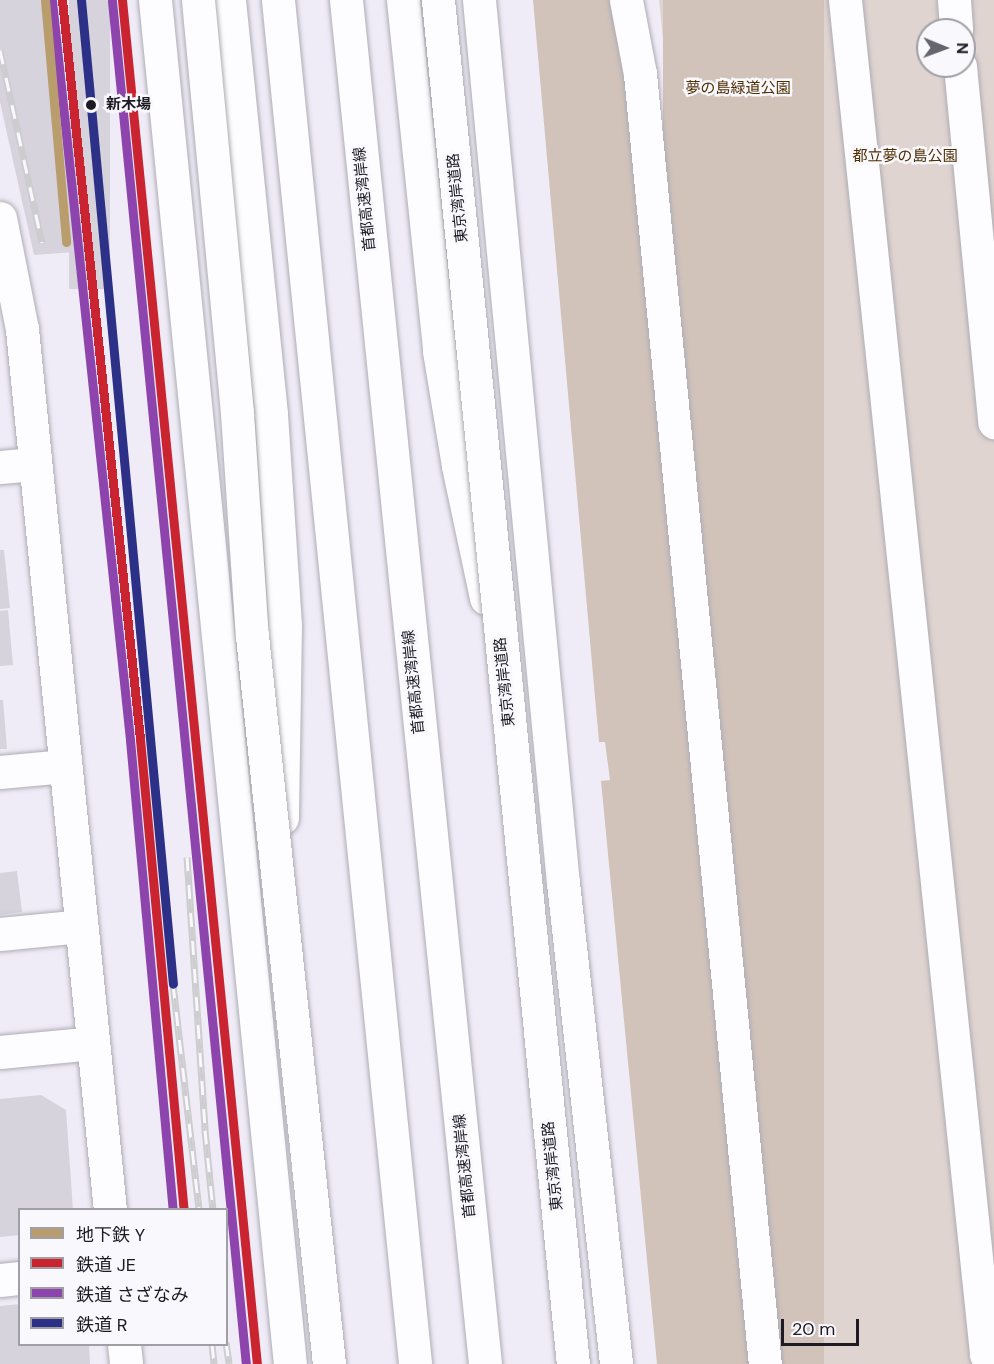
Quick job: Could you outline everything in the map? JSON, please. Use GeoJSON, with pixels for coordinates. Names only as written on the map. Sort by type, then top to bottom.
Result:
{"type":"FeatureCollection","features":[{"type":"Feature","properties":{"kind":"main road"},"geometry":{"type":"LineString","coordinates":[[155,0],[290,1364]]}},
{"type":"Feature","properties":{"kind":"main road"},"geometry":{"type":"LineString","coordinates":[[198,0],[237,413],[252,636],[328,1364]]}},
{"type":"Feature","properties":{"kind":"main road"},"geometry":{"type":"LineString","coordinates":[[229,0],[271,414],[285,625],[282,844],[285,1016],[279,1110],[269,1160]]}},
{"type":"Feature","properties":{"kind":"main road"},"geometry":{"type":"LineString","coordinates":[[278,0],[415,1364]]}},
{"type":"Feature","properties":{"kind":"main road","name":"首都高速湾岸線"},"geometry":{"type":"LineString","coordinates":[[346,0],[388,431],[485,1364]]}},
{"type":"Feature","properties":{"kind":"main road"},"geometry":{"type":"LineString","coordinates":[[403,0],[439,351],[458,466],[516,740],[546,848],[563,883]]}},
{"type":"Feature","properties":{"kind":"main road","name":"東京湾岸道路"},"geometry":{"type":"LineString","coordinates":[[438,0],[573,1364]]}},
{"type":"Feature","properties":{"kind":"main road"},"geometry":{"type":"LineString","coordinates":[[479,0],[563,883],[616,1364]]}},
{"type":"Feature","properties":{"kind":"main road"},"geometry":{"type":"LineString","coordinates":[[626,0],[640,74],[765,1364]]}},
{"type":"Feature","properties":{"kind":"main road"},"geometry":{"type":"LineString","coordinates":[[648,0],[784,1364]]}},
{"type":"Feature","properties":{"kind":"main road"},"geometry":{"type":"LineString","coordinates":[[845,0],[987,1361]]}},
{"type":"Feature","properties":{"kind":"main road"},"geometry":{"type":"LineString","coordinates":[[954,0],[955,18]]}},
{"type":"Feature","properties":{"kind":"main road"},"geometry":{"type":"LineString","coordinates":[[961,78],[994,422]]}},
{"type":"Feature","properties":{"kind":"main road"},"geometry":{"type":"LineString","coordinates":[[0,219],[22,330],[110,1208]]}},
{"type":"Feature","properties":{"kind":"main road"},"geometry":{"type":"LineString","coordinates":[[0,467],[35,464]]}},
{"type":"Feature","properties":{"kind":"main road"},"geometry":{"type":"LineString","coordinates":[[0,772],[65,766]]}},
{"type":"Feature","properties":{"kind":"main road"},"geometry":{"type":"LineString","coordinates":[[0,934],[81,926]]}},
{"type":"Feature","properties":{"kind":"main road"},"geometry":{"type":"LineString","coordinates":[[0,1052],[93,1043]]}},
{"type":"Feature","properties":{"kind":"main road"},"geometry":{"type":"LineString","coordinates":[[0,1280],[18,1278]]}},
{"type":"Feature","properties":{"kind":"main road"},"geometry":{"type":"LineString","coordinates":[[600,1364],[612,1326]]}},
{"type":"Feature","properties":{"kind":"main road"},"geometry":{"type":"LineString","coordinates":[[124,1346],[126,1364]]}},
{"type":"Feature","properties":{"kind":"green space"},"geometry":{"type":"Polygon","coordinates":[[[533,0],[629,0],[759,1364],[657,1364],[601,781],[610,780],[605,742],[599,742],[533,0]]]}},
{"type":"Feature","properties":{"kind":"green space"},"geometry":{"type":"Polygon","coordinates":[[[659,0],[994,0],[994,1364],[798,1364],[659,0]]]}},
{"type":"Feature","properties":{"kind":"green space","name":"夢の島緑道公園"},"geometry":{"type":"Polygon","coordinates":[[[663,0],[824,0],[824,1364],[663,1364],[663,0]]]}},
{"type":"Feature","properties":{"kind":"building"},"geometry":{"type":"Polygon","coordinates":[[[0,0],[51,0],[75,252],[34,255],[0,102],[0,0]]]}},
{"type":"Feature","properties":{"kind":"building"},"geometry":{"type":"Polygon","coordinates":[[[69,0],[110,0],[110,289],[69,289],[69,0]]]}},
{"type":"Feature","properties":{"kind":"building"},"geometry":{"type":"Polygon","coordinates":[[[0,550],[4,550],[10,608],[0,609],[0,550]]]}},
{"type":"Feature","properties":{"kind":"building"},"geometry":{"type":"Polygon","coordinates":[[[8,610],[13,665],[0,666],[0,611],[8,610]]]}},
{"type":"Feature","properties":{"kind":"building"},"geometry":{"type":"Polygon","coordinates":[[[0,700],[3,700],[7,749],[0,749],[0,700]]]}},
{"type":"Feature","properties":{"kind":"building"},"geometry":{"type":"Polygon","coordinates":[[[17,871],[22,912],[0,915],[0,873],[17,871]]]}},
{"type":"Feature","properties":{"kind":"building"},"geometry":{"type":"Polygon","coordinates":[[[41,1095],[66,1110],[73,1208],[18,1208],[18,1235],[0,1237],[0,1099],[41,1095]]]}},
{"type":"Feature","properties":{"kind":"building"},"geometry":{"type":"Polygon","coordinates":[[[18,1304],[18,1346],[89,1346],[90,1364],[0,1364],[0,1306],[18,1304]]]}},
{"type":"Feature","properties":{"kind":"railway"},"geometry":{"type":"LineString","coordinates":[[0,50],[42,242]]}},
{"type":"Feature","properties":{"kind":"railway"},"geometry":{"type":"LineString","coordinates":[[187,857],[205,1130],[213,1208]]}},
{"type":"Feature","properties":{"kind":"railway"},"geometry":{"type":"LineString","coordinates":[[173,984],[199,1208]]}},
{"type":"Feature","properties":{"kind":"railway"},"geometry":{"type":"LineString","coordinates":[[212,1346],[214,1364]]}},
{"type":"Feature","properties":{"kind":"railway"},"geometry":{"type":"LineString","coordinates":[[227,1346],[229,1364]]}},
{"type":"Feature","properties":{"kind":"metro line","name":"Y"},"geometry":{"type":"LineString","coordinates":[[45,0],[66,242]]}},
{"type":"Feature","properties":{"kind":"rail line","name":"JE"},"geometry":{"type":"LineString","coordinates":[[62,0],[140,739],[184,1208]]}},
{"type":"Feature","properties":{"kind":"rail line","name":"R"},"geometry":{"type":"LineString","coordinates":[[81,0],[173,984]]}},
{"type":"Feature","properties":{"kind":"rail line","name":"JE"},"geometry":{"type":"LineString","coordinates":[[122,0],[257,1364]]}},
{"type":"Feature","properties":{"kind":"rail line","name":"さざなみ"},"geometry":{"type":"LineString","coordinates":[[52,1],[130,740],[173,1208]]}},
{"type":"Feature","properties":{"kind":"rail line","name":"さざなみ"},"geometry":{"type":"LineString","coordinates":[[112,1],[246,1364]]}},
{"type":"Feature","properties":{"kind":"place","name":"新木場"},"geometry":{"type":"Point","coordinates":[91,105]}},
{"type":"Feature","properties":{"kind":"park label","name":"都立夢の島公園"},"geometry":{"type":"Point","coordinates":[905,157]}}]}
